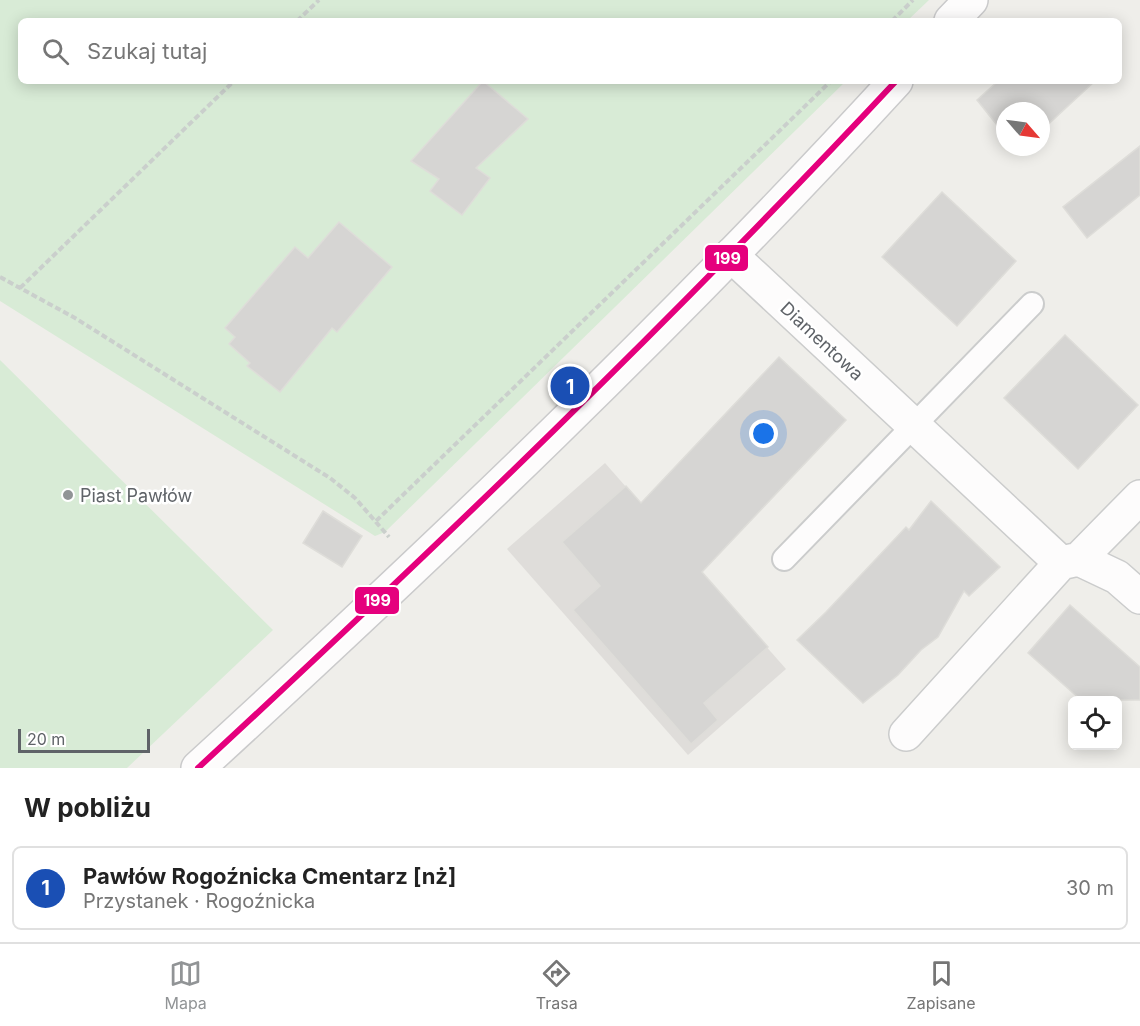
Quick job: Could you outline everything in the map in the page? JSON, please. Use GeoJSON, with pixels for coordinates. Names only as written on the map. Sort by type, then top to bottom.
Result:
{"type":"FeatureCollection","features":[{"type":"Feature","properties":{"kind":"street"},"geometry":{"type":"LineString","coordinates":[[954,18],[971,0]]}},
{"type":"Feature","properties":{"kind":"street"},"geometry":{"type":"LineString","coordinates":[[198,768],[415,567],[731,255],[893,84]]}},
{"type":"Feature","properties":{"kind":"street","name":"Diamentowa"},"geometry":{"type":"LineString","coordinates":[[731,255],[914,427],[1070,561],[1117,577],[1140,597]]}},
{"type":"Feature","properties":{"kind":"street"},"geometry":{"type":"LineString","coordinates":[[906,734],[1070,561],[1140,497]]}},
{"type":"Feature","properties":{"kind":"lane"},"geometry":{"type":"LineString","coordinates":[[784,559],[1032,304]]}},
{"type":"Feature","properties":{"kind":"path"},"geometry":{"type":"LineString","coordinates":[[300,18],[319,0]]}},
{"type":"Feature","properties":{"kind":"path"},"geometry":{"type":"LineString","coordinates":[[895,18],[913,0]]}},
{"type":"Feature","properties":{"kind":"path"},"geometry":{"type":"LineString","coordinates":[[20,288],[231,84]]}},
{"type":"Feature","properties":{"kind":"path"},"geometry":{"type":"LineString","coordinates":[[376,521],[828,84]]}},
{"type":"Feature","properties":{"kind":"path"},"geometry":{"type":"LineString","coordinates":[[0,277],[75,318],[330,478],[355,498],[415,567]]}},
{"type":"Feature","properties":{"kind":"shaded area"},"geometry":{"type":"Polygon","coordinates":[[[605,463],[786,669],[688,755],[507,549],[605,463]]]}},
{"type":"Feature","properties":{"kind":"green space"},"geometry":{"type":"Polygon","coordinates":[[[0,0],[929,0],[910,18],[18,18],[18,84],[843,84],[385,532],[375,536],[0,301],[0,0]]]}},
{"type":"Feature","properties":{"kind":"green space","name":"Piast Pawłów"},"geometry":{"type":"Polygon","coordinates":[[[0,360],[273,630],[127,768],[0,768],[0,360]]]}},
{"type":"Feature","properties":{"kind":"building"},"geometry":{"type":"Polygon","coordinates":[[[480,84],[487,84],[528,119],[476,168],[490,178],[462,215],[430,191],[439,179],[411,161],[480,84]]]}},
{"type":"Feature","properties":{"kind":"building"},"geometry":{"type":"Polygon","coordinates":[[[995,84],[1092,84],[1050,123],[1050,102],[996,102],[996,124],[977,100],[995,84]]]}},
{"type":"Feature","properties":{"kind":"building"},"geometry":{"type":"Polygon","coordinates":[[[1140,146],[1140,195],[1087,238],[1063,207],[1140,146]]]}},
{"type":"Feature","properties":{"kind":"building"},"geometry":{"type":"Polygon","coordinates":[[[942,192],[1016,261],[957,326],[882,257],[942,192]]]}},
{"type":"Feature","properties":{"kind":"building"},"geometry":{"type":"Polygon","coordinates":[[[339,222],[392,267],[337,332],[332,328],[280,392],[247,366],[250,363],[229,344],[235,337],[225,328],[295,247],[308,258],[339,222]]]}},
{"type":"Feature","properties":{"kind":"building"},"geometry":{"type":"Polygon","coordinates":[[[1065,335],[1138,405],[1078,469],[1004,398],[1065,335]]]}},
{"type":"Feature","properties":{"kind":"building"},"geometry":{"type":"Polygon","coordinates":[[[779,357],[846,420],[702,572],[768,647],[704,703],[718,720],[691,744],[573,610],[600,586],[562,542],[626,486],[641,503],[779,357]]]}},
{"type":"Feature","properties":{"kind":"building"},"geometry":{"type":"Polygon","coordinates":[[[931,501],[1000,567],[969,596],[964,591],[938,637],[921,650],[898,675],[863,703],[797,640],[906,527],[909,530],[931,501]]]}},
{"type":"Feature","properties":{"kind":"building"},"geometry":{"type":"Polygon","coordinates":[[[323,511],[362,536],[342,567],[303,543],[323,511]]]}},
{"type":"Feature","properties":{"kind":"building"},"geometry":{"type":"Polygon","coordinates":[[[1070,605],[1140,667],[1140,700],[1122,700],[1122,696],[1076,696],[1028,653],[1070,605]]]}},
{"type":"Feature","properties":{"kind":"transit line","name":"199"},"geometry":{"type":"LineString","coordinates":[[198,768],[377,601],[553,431],[727,258],[893,84]]}},
{"type":"Feature","properties":{"kind":"place","name":"Pawłów Rogoźnicka Cmentarz [nż]"},"geometry":{"type":"Point","coordinates":[570,386]}},
{"type":"Feature","properties":{"kind":"place","name":"Piast Pawłów"},"geometry":{"type":"Point","coordinates":[68,495]}}]}
